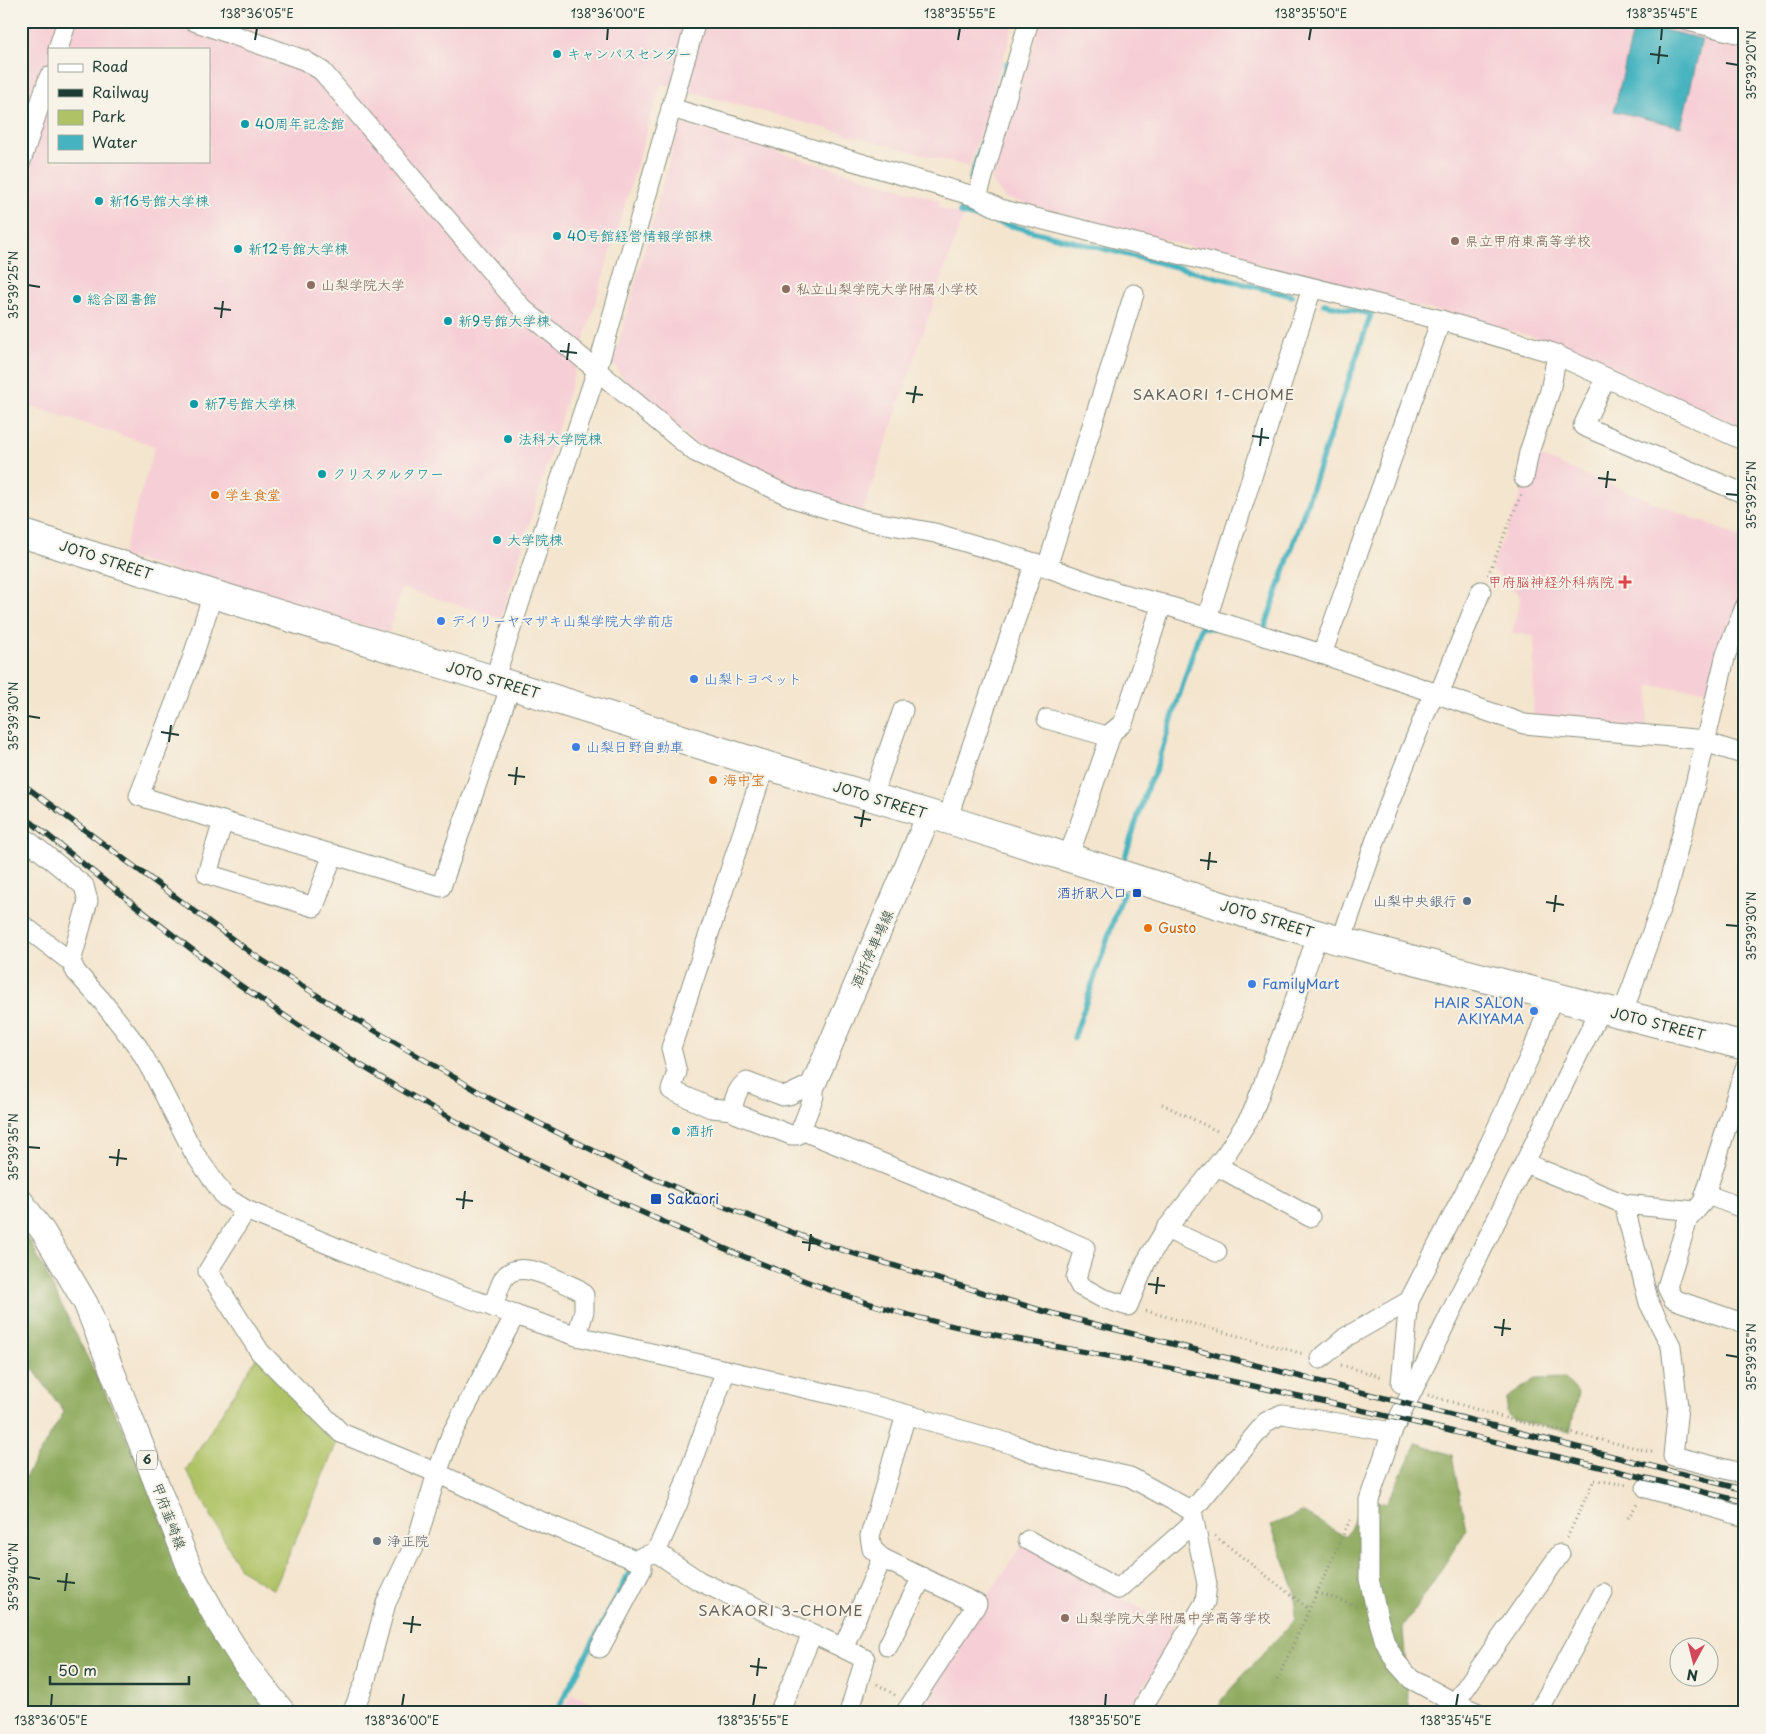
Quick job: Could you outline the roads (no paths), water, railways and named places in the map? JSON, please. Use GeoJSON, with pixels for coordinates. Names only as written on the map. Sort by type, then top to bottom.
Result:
{"type":"FeatureCollection","features":[{"type":"Feature","properties":{"kind":"highway","name":"JOTO STREET"},"geometry":{"type":"LineString","coordinates":[[21,533],[765,765],[1329,938],[1745,1046]]}},
{"type":"Feature","properties":{"kind":"main road","name":"酒折停車場線"},"geometry":{"type":"LineString","coordinates":[[814,1083],[939,818]]}},
{"type":"Feature","properties":{"kind":"main road","name":"甲府韮崎線"},"geometry":{"type":"LineString","coordinates":[[21,1201],[44,1233],[86,1304],[192,1574],[218,1622],[245,1664],[284,1713]]}},
{"type":"Feature","properties":{"kind":"street"},"geometry":{"type":"LineString","coordinates":[[58,48],[67,21]]}},
{"type":"Feature","properties":{"kind":"street"},"geometry":{"type":"LineString","coordinates":[[194,21],[304,60],[322,71],[522,308],[695,452],[796,499],[864,520],[935,533],[1041,565],[1119,593],[1162,604],[1322,654],[1524,724],[1705,741],[1745,755]]}},
{"type":"Feature","properties":{"kind":"street"},"geometry":{"type":"LineString","coordinates":[[213,594],[192,659],[139,796],[442,887],[597,370],[696,21]]}},
{"type":"Feature","properties":{"kind":"street"},"geometry":{"type":"LineString","coordinates":[[977,197],[1029,21]]}},
{"type":"Feature","properties":{"kind":"street"},"geometry":{"type":"LineString","coordinates":[[1688,21],[1745,35]]}},
{"type":"Feature","properties":{"kind":"street"},"geometry":{"type":"LineString","coordinates":[[21,162],[48,80]]}},
{"type":"Feature","properties":{"kind":"street"},"geometry":{"type":"LineString","coordinates":[[671,108],[977,197],[1000,209],[1441,320],[1557,355],[1745,441]]}},
{"type":"Feature","properties":{"kind":"street"},"geometry":{"type":"LineString","coordinates":[[1207,618],[1312,288]]}},
{"type":"Feature","properties":{"kind":"street"},"geometry":{"type":"LineString","coordinates":[[939,818],[953,801],[1041,565],[1134,294]]}},
{"type":"Feature","properties":{"kind":"street"},"geometry":{"type":"LineString","coordinates":[[1322,654],[1441,320]]}},
{"type":"Feature","properties":{"kind":"street"},"geometry":{"type":"LineString","coordinates":[[1524,478],[1529,452],[1550,391],[1557,355]]}},
{"type":"Feature","properties":{"kind":"street"},"geometry":{"type":"LineString","coordinates":[[1606,378],[1583,426],[1745,494]]}},
{"type":"Feature","properties":{"kind":"street"},"geometry":{"type":"LineString","coordinates":[[801,1130],[998,1210],[1085,1248],[1076,1278],[1080,1286],[1102,1298],[1128,1306],[1146,1262],[1166,1229],[1217,1166],[1252,1114],[1290,1014],[1329,938],[1481,592]]}},
{"type":"Feature","properties":{"kind":"street"},"geometry":{"type":"LineString","coordinates":[[1068,858],[1112,732],[1123,723],[1162,604]]}},
{"type":"Feature","properties":{"kind":"street"},"geometry":{"type":"LineString","coordinates":[[1478,1713],[1411,1679],[1396,1662],[1385,1642],[1369,1579],[1369,1500],[1407,1386],[1525,1163],[1611,1012],[1666,893],[1693,793],[1726,654],[1745,607]]}},
{"type":"Feature","properties":{"kind":"street"},"geometry":{"type":"LineString","coordinates":[[872,797],[903,710]]}},
{"type":"Feature","properties":{"kind":"street"},"geometry":{"type":"LineString","coordinates":[[1047,719],[1110,738]]}},
{"type":"Feature","properties":{"kind":"street"},"geometry":{"type":"LineString","coordinates":[[733,1110],[733,1105],[740,1088],[747,1082],[783,1096],[789,1096],[814,1083],[814,1096],[801,1130],[792,1136],[737,1114],[733,1110],[711,1108],[671,1090],[677,1072],[671,1048],[765,765]]}},
{"type":"Feature","properties":{"kind":"street"},"geometry":{"type":"LineString","coordinates":[[223,821],[208,874],[314,907],[333,854]]}},
{"type":"Feature","properties":{"kind":"street"},"geometry":{"type":"LineString","coordinates":[[21,835],[84,886],[88,901],[72,962]]}},
{"type":"Feature","properties":{"kind":"street"},"geometry":{"type":"LineString","coordinates":[[24,926],[72,962],[76,972],[102,1001],[138,1047],[194,1153],[225,1197],[246,1210],[371,1262],[577,1336],[848,1398],[1014,1445],[1047,1458],[1130,1477],[1193,1517],[1206,1584],[1205,1602],[1144,1705],[1144,1713]]}},
{"type":"Feature","properties":{"kind":"street"},"geometry":{"type":"LineString","coordinates":[[1407,1386],[1410,1301],[1490,1144],[1534,1047],[1553,996]]}},
{"type":"Feature","properties":{"kind":"street"},"geometry":{"type":"LineString","coordinates":[[1745,1068],[1703,1202],[1688,1219],[1668,1287],[1673,1299],[1745,1324]]}},
{"type":"Feature","properties":{"kind":"street"},"geometry":{"type":"LineString","coordinates":[[1525,1163],[1624,1204],[1695,1211]]}},
{"type":"Feature","properties":{"kind":"street"},"geometry":{"type":"LineString","coordinates":[[1217,1166],[1310,1217]]}},
{"type":"Feature","properties":{"kind":"street"},"geometry":{"type":"LineString","coordinates":[[1705,1194],[1745,1208]]}},
{"type":"Feature","properties":{"kind":"street"},"geometry":{"type":"LineString","coordinates":[[1624,1204],[1649,1302],[1671,1346],[1678,1407],[1672,1456],[1745,1474]]}},
{"type":"Feature","properties":{"kind":"street"},"geometry":{"type":"LineString","coordinates":[[246,1210],[208,1271],[260,1352],[340,1433],[437,1473],[528,1516],[617,1553],[635,1560],[649,1554]]}},
{"type":"Feature","properties":{"kind":"street"},"geometry":{"type":"LineString","coordinates":[[1166,1229],[1217,1252]]}},
{"type":"Feature","properties":{"kind":"street"},"geometry":{"type":"LineString","coordinates":[[492,1307],[504,1278],[510,1272],[527,1268],[578,1289],[584,1295],[584,1311],[577,1336]]}},
{"type":"Feature","properties":{"kind":"street"},"geometry":{"type":"LineString","coordinates":[[1320,1359],[1346,1337],[1410,1301]]}},
{"type":"Feature","properties":{"kind":"street"},"geometry":{"type":"LineString","coordinates":[[352,1713],[365,1682],[386,1604],[418,1537],[437,1473],[451,1435],[515,1315]]}},
{"type":"Feature","properties":{"kind":"street"},"geometry":{"type":"LineString","coordinates":[[600,1648],[678,1502],[726,1370]]}},
{"type":"Feature","properties":{"kind":"street"},"geometry":{"type":"LineString","coordinates":[[1028,1540],[1118,1589],[1193,1517],[1266,1422],[1282,1414],[1392,1432]]}},
{"type":"Feature","properties":{"kind":"street"},"geometry":{"type":"LineString","coordinates":[[906,1415],[870,1536],[872,1549],[882,1558],[977,1604],[908,1709]]}},
{"type":"Feature","properties":{"kind":"street"},"geometry":{"type":"LineString","coordinates":[[1646,1488],[1745,1517]]}},
{"type":"Feature","properties":{"kind":"street"},"geometry":{"type":"LineString","coordinates":[[649,1554],[864,1659],[849,1713]]}},
{"type":"Feature","properties":{"kind":"street"},"geometry":{"type":"LineString","coordinates":[[1455,1703],[1560,1554]]}},
{"type":"Feature","properties":{"kind":"street"},"geometry":{"type":"LineString","coordinates":[[843,1648],[882,1558]]}},
{"type":"Feature","properties":{"kind":"street"},"geometry":{"type":"LineString","coordinates":[[888,1646],[922,1577]]}},
{"type":"Feature","properties":{"kind":"street"},"geometry":{"type":"LineString","coordinates":[[1538,1713],[1603,1593]]}},
{"type":"Feature","properties":{"kind":"street"},"geometry":{"type":"LineString","coordinates":[[779,1713],[812,1634]]}},
{"type":"Feature","properties":{"kind":"water"},"geometry":{"type":"Polygon","coordinates":[[[1635,23],[1702,39],[1681,127],[1614,111],[1635,23]]]}},
{"type":"Feature","properties":{"kind":"waterway"},"geometry":{"type":"LineString","coordinates":[[971,178],[1007,63]]}},
{"type":"Feature","properties":{"kind":"waterway"},"geometry":{"type":"LineString","coordinates":[[961,210],[960,213],[1292,296]]}},
{"type":"Feature","properties":{"kind":"waterway"},"geometry":{"type":"LineString","coordinates":[[1263,633],[1371,314],[1324,304]]}},
{"type":"Feature","properties":{"kind":"waterway"},"geometry":{"type":"LineString","coordinates":[[1125,857],[1148,785],[1155,772],[1201,627],[1212,628]]}},
{"type":"Feature","properties":{"kind":"waterway"},"geometry":{"type":"LineString","coordinates":[[1074,1038],[1123,893]]}},
{"type":"Feature","properties":{"kind":"waterway"},"geometry":{"type":"LineString","coordinates":[[556,1713],[632,1567]]}},
{"type":"Feature","properties":{"kind":"railway"},"geometry":{"type":"LineString","coordinates":[[21,783],[254,955],[345,1013],[491,1099],[616,1162],[691,1194],[823,1244],[1043,1311],[1745,1490]]}},
{"type":"Feature","properties":{"kind":"railway"},"geometry":{"type":"LineString","coordinates":[[21,814],[209,963],[309,1032],[421,1102],[552,1171],[683,1231],[761,1264],[814,1285],[868,1303],[946,1324],[1253,1386],[1464,1434],[1745,1502]]}},
{"type":"Feature","properties":{"kind":"place","name":"キャンパスセンター"},"geometry":{"type":"Point","coordinates":[557,54]}},
{"type":"Feature","properties":{"kind":"place","name":"40周年記念館"},"geometry":{"type":"Point","coordinates":[245,124]}},
{"type":"Feature","properties":{"kind":"place","name":"新16号館大学棟"},"geometry":{"type":"Point","coordinates":[99,201]}},
{"type":"Feature","properties":{"kind":"place","name":"40号館経営情報学部棟"},"geometry":{"type":"Point","coordinates":[557,236]}},
{"type":"Feature","properties":{"kind":"place","name":"県立甲府東高等学校"},"geometry":{"type":"Point","coordinates":[1455,241]}},
{"type":"Feature","properties":{"kind":"place","name":"新12号館大学棟"},"geometry":{"type":"Point","coordinates":[238,249]}},
{"type":"Feature","properties":{"kind":"place","name":"山梨学院大学"},"geometry":{"type":"Point","coordinates":[311,285]}},
{"type":"Feature","properties":{"kind":"place","name":"私立山梨学院大学附属小学校"},"geometry":{"type":"Point","coordinates":[786,289]}},
{"type":"Feature","properties":{"kind":"place","name":"総合図書館"},"geometry":{"type":"Point","coordinates":[77,299]}},
{"type":"Feature","properties":{"kind":"place","name":"新9号館大学棟"},"geometry":{"type":"Point","coordinates":[448,321]}},
{"type":"Feature","properties":{"kind":"place","name":"新7号館大学棟"},"geometry":{"type":"Point","coordinates":[194,404]}},
{"type":"Feature","properties":{"kind":"place","name":"法科大学院棟"},"geometry":{"type":"Point","coordinates":[508,439]}},
{"type":"Feature","properties":{"kind":"place","name":"クリスタルタワー"},"geometry":{"type":"Point","coordinates":[322,474]}},
{"type":"Feature","properties":{"kind":"place","name":"学生食堂"},"geometry":{"type":"Point","coordinates":[215,495]}},
{"type":"Feature","properties":{"kind":"place","name":"大学院棟"},"geometry":{"type":"Point","coordinates":[497,540]}},
{"type":"Feature","properties":{"kind":"place","name":"甲府脳神経外科病院"},"geometry":{"type":"Point","coordinates":[1625,582]}},
{"type":"Feature","properties":{"kind":"place","name":"デイリーヤマザキ山梨学院大学前店"},"geometry":{"type":"Point","coordinates":[441,621]}},
{"type":"Feature","properties":{"kind":"place","name":"山梨トヨペット"},"geometry":{"type":"Point","coordinates":[694,679]}},
{"type":"Feature","properties":{"kind":"place","name":"山梨日野自動車"},"geometry":{"type":"Point","coordinates":[576,747]}},
{"type":"Feature","properties":{"kind":"place","name":"海中宝"},"geometry":{"type":"Point","coordinates":[713,780]}},
{"type":"Feature","properties":{"kind":"place","name":"酒折駅入口"},"geometry":{"type":"Point","coordinates":[1137,893]}},
{"type":"Feature","properties":{"kind":"place","name":"山梨中央銀行"},"geometry":{"type":"Point","coordinates":[1467,901]}},
{"type":"Feature","properties":{"kind":"place","name":"Gusto"},"geometry":{"type":"Point","coordinates":[1148,928]}},
{"type":"Feature","properties":{"kind":"place","name":"FamilyMart"},"geometry":{"type":"Point","coordinates":[1252,984]}},
{"type":"Feature","properties":{"kind":"place","name":"HAIR SALON AKIYAMA"},"geometry":{"type":"Point","coordinates":[1534,1011]}},
{"type":"Feature","properties":{"kind":"place","name":"酒折"},"geometry":{"type":"Point","coordinates":[676,1131]}},
{"type":"Feature","properties":{"kind":"place","name":"Sakaori"},"geometry":{"type":"Point","coordinates":[656,1199]}},
{"type":"Feature","properties":{"kind":"place","name":"浄正院"},"geometry":{"type":"Point","coordinates":[377,1541]}},
{"type":"Feature","properties":{"kind":"place","name":"山梨学院大学附属中学高等学校"},"geometry":{"type":"Point","coordinates":[1065,1618]}},
{"type":"Feature","properties":{"kind":"district","name":"SAKAORI 1-CHOME"},"geometry":{"type":"Point","coordinates":[1214,395]}},
{"type":"Feature","properties":{"kind":"district","name":"SAKAORI 3-CHOME"},"geometry":{"type":"Point","coordinates":[781,1611]}}]}
